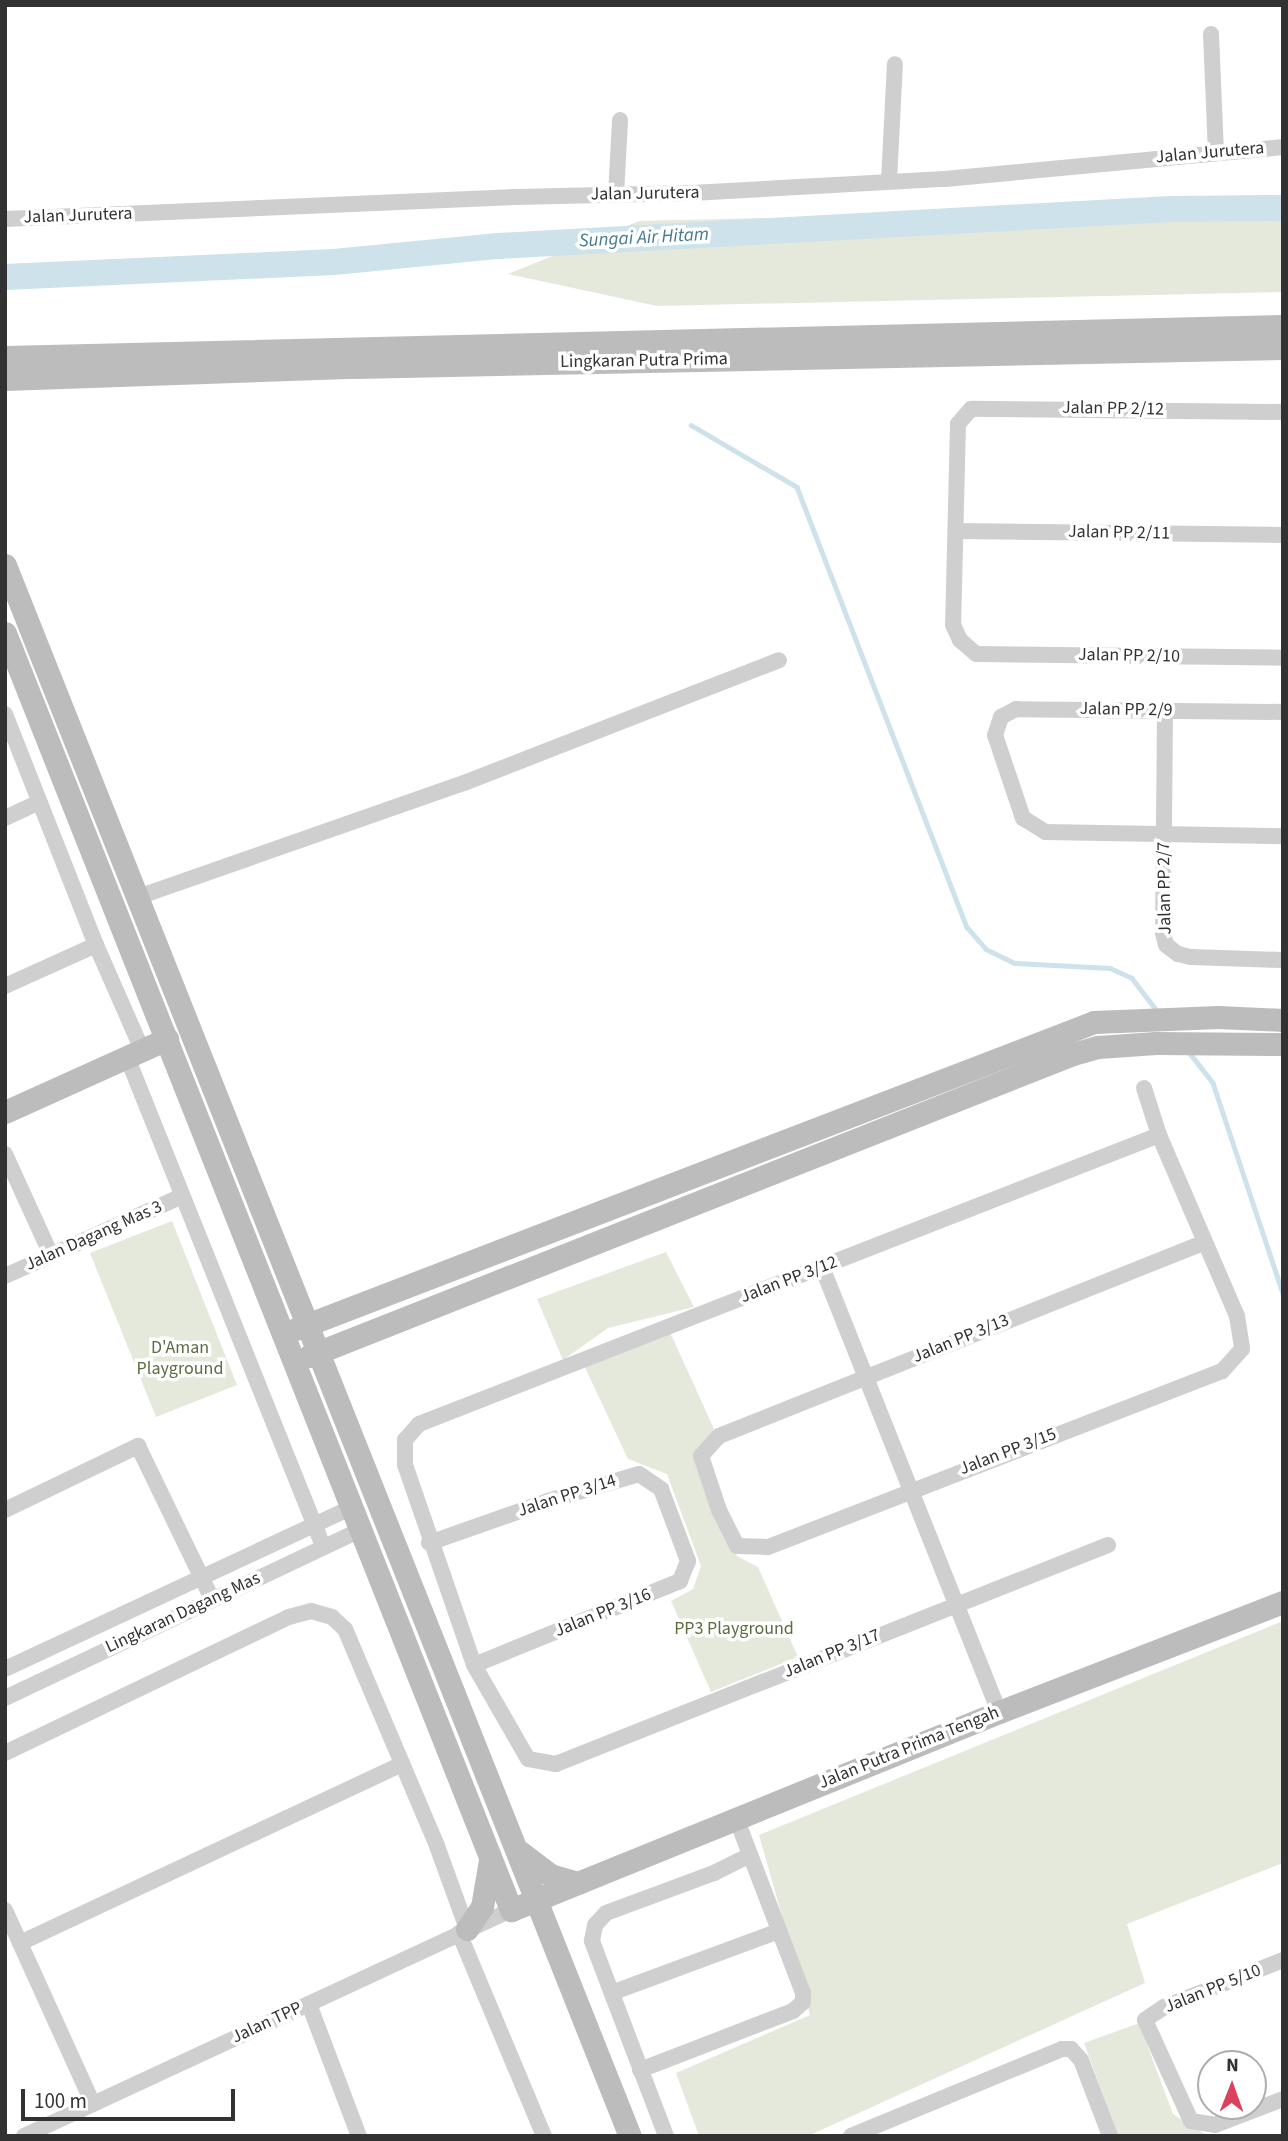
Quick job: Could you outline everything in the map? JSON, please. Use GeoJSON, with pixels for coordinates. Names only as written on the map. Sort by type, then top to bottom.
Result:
{"type":"FeatureCollection","features":[{"type":"Feature","properties":{"kind":"main road","name":"Lingkaran Putra Prima"},"geometry":{"type":"LineString","coordinates":[[5,357],[810,335],[1283,327]]}},
{"type":"Feature","properties":{"kind":"main road","name":"Lingkaran Putra Prima"},"geometry":{"type":"LineString","coordinates":[[5,379],[395,366],[1283,348]]}},
{"type":"Feature","properties":{"kind":"main road"},"geometry":{"type":"LineString","coordinates":[[5,565],[336,1390],[630,2136]]}},
{"type":"Feature","properties":{"kind":"main road"},"geometry":{"type":"LineString","coordinates":[[5,633],[511,1910]]}},
{"type":"Feature","properties":{"kind":"main road"},"geometry":{"type":"LineString","coordinates":[[284,1334],[1094,1022],[1218,1017],[1283,1020]]}},
{"type":"Feature","properties":{"kind":"main road"},"geometry":{"type":"LineString","coordinates":[[5,1112],[167,1039]]}},
{"type":"Feature","properties":{"kind":"main road"},"geometry":{"type":"LineString","coordinates":[[294,1362],[1073,1054],[1098,1047],[1156,1043],[1283,1044]]}},
{"type":"Feature","properties":{"kind":"main road"},"geometry":{"type":"LineString","coordinates":[[294,1285],[331,1306],[351,1308]]}},
{"type":"Feature","properties":{"kind":"main road"},"geometry":{"type":"LineString","coordinates":[[336,1390],[341,1365],[358,1336]]}},
{"type":"Feature","properties":{"kind":"main road","name":"Jalan Putra Prima Tengah"},"geometry":{"type":"LineString","coordinates":[[511,1910],[999,1712],[1283,1602]]}},
{"type":"Feature","properties":{"kind":"main road"},"geometry":{"type":"LineString","coordinates":[[517,1850],[534,1866],[550,1875],[578,1883],[562,1903],[557,1919],[555,1945]]}},
{"type":"Feature","properties":{"kind":"main road"},"geometry":{"type":"LineString","coordinates":[[463,1931],[482,1907],[488,1885],[490,1858]]}},
{"type":"Feature","properties":{"kind":"street"},"geometry":{"type":"LineString","coordinates":[[1212,34],[1216,151]]}},
{"type":"Feature","properties":{"kind":"street"},"geometry":{"type":"LineString","coordinates":[[889,181],[895,64]]}},
{"type":"Feature","properties":{"kind":"street"},"geometry":{"type":"LineString","coordinates":[[617,195],[620,120]]}},
{"type":"Feature","properties":{"kind":"street","name":"Jalan Jurutera"},"geometry":{"type":"LineString","coordinates":[[5,219],[692,194],[946,179],[1216,151],[1283,147]]}},
{"type":"Feature","properties":{"kind":"street","name":"Jalan PP 2/12"},"geometry":{"type":"LineString","coordinates":[[956,531],[958,432],[966,413],[984,408],[1283,412]]}},
{"type":"Feature","properties":{"kind":"street","name":"Jalan PP 2/11"},"geometry":{"type":"LineString","coordinates":[[956,531],[1283,535]]}},
{"type":"Feature","properties":{"kind":"street","name":"Jalan PP 2/10"},"geometry":{"type":"LineString","coordinates":[[956,531],[953,625],[960,640],[976,654],[1283,658]]}},
{"type":"Feature","properties":{"kind":"street"},"geometry":{"type":"LineString","coordinates":[[138,897],[464,783],[779,660]]}},
{"type":"Feature","properties":{"kind":"street","name":"Jalan PP 2/9"},"geometry":{"type":"LineString","coordinates":[[1164,834],[1045,832],[1023,818],[998,745],[996,724],[1007,711],[1016,709],[1283,712]]}},
{"type":"Feature","properties":{"kind":"street","name":"Jalan PP 2/7"},"geometry":{"type":"LineString","coordinates":[[1165,710],[1163,933],[1166,945],[1178,954],[1191,957],[1283,960]]}},
{"type":"Feature","properties":{"kind":"street"},"geometry":{"type":"LineString","coordinates":[[5,714],[96,945],[182,1196],[323,1546]]}},
{"type":"Feature","properties":{"kind":"street"},"geometry":{"type":"LineString","coordinates":[[5,818],[40,802]]}},
{"type":"Feature","properties":{"kind":"street"},"geometry":{"type":"LineString","coordinates":[[1164,834],[1283,836]]}},
{"type":"Feature","properties":{"kind":"street"},"geometry":{"type":"LineString","coordinates":[[5,986],[96,945]]}},
{"type":"Feature","properties":{"kind":"street"},"geometry":{"type":"LineString","coordinates":[[1144,1088],[1159,1135],[1203,1243]]}},
{"type":"Feature","properties":{"kind":"street","name":"Jalan PP 3/12"},"geometry":{"type":"LineString","coordinates":[[429,1543],[405,1465],[405,1440],[419,1424],[1159,1135]]}},
{"type":"Feature","properties":{"kind":"street"},"geometry":{"type":"LineString","coordinates":[[5,1154],[51,1255]]}},
{"type":"Feature","properties":{"kind":"street","name":"Jalan Dagang Mas 3"},"geometry":{"type":"LineString","coordinates":[[5,1276],[182,1196]]}},
{"type":"Feature","properties":{"kind":"street","name":"Jalan PP 3/15"},"geometry":{"type":"LineString","coordinates":[[768,1547],[1222,1371],[1242,1349],[1237,1316],[1203,1243]]}},
{"type":"Feature","properties":{"kind":"street","name":"Jalan PP 3/13"},"geometry":{"type":"LineString","coordinates":[[768,1547],[737,1546],[719,1510],[701,1456],[719,1436],[1203,1243]]}},
{"type":"Feature","properties":{"kind":"street"},"geometry":{"type":"LineString","coordinates":[[822,1267],[999,1712]]}},
{"type":"Feature","properties":{"kind":"street"},"geometry":{"type":"LineString","coordinates":[[5,1510],[138,1446],[212,1599]]}},
{"type":"Feature","properties":{"kind":"street","name":"Jalan PP 3/14"},"geometry":{"type":"LineString","coordinates":[[429,1543],[639,1474],[661,1489],[676,1529]]}},
{"type":"Feature","properties":{"kind":"street","name":"Lingkaran Dagang Mas"},"geometry":{"type":"LineString","coordinates":[[5,1669],[200,1575],[352,1507]]}},
{"type":"Feature","properties":{"kind":"street","name":"Jalan PP 3/16"},"geometry":{"type":"LineString","coordinates":[[474,1665],[680,1581],[688,1561],[676,1529]]}},
{"type":"Feature","properties":{"kind":"street","name":"Lingkaran Dagang Mas"},"geometry":{"type":"LineString","coordinates":[[5,1698],[361,1530]]}},
{"type":"Feature","properties":{"kind":"street"},"geometry":{"type":"LineString","coordinates":[[429,1543],[474,1665]]}},
{"type":"Feature","properties":{"kind":"street","name":"Jalan PP 3/17"},"geometry":{"type":"LineString","coordinates":[[474,1665],[528,1759],[556,1764],[1108,1545]]}},
{"type":"Feature","properties":{"kind":"street"},"geometry":{"type":"LineString","coordinates":[[5,1753],[289,1617],[311,1611],[332,1616],[345,1629],[402,1764],[463,1931],[544,2136]]}},
{"type":"Feature","properties":{"kind":"street"},"geometry":{"type":"LineString","coordinates":[[20,1943],[402,1764]]}},
{"type":"Feature","properties":{"kind":"street"},"geometry":{"type":"LineString","coordinates":[[640,2070],[793,2011],[803,2002],[803,1993],[736,1818]]}},
{"type":"Feature","properties":{"kind":"street"},"geometry":{"type":"LineString","coordinates":[[666,2136],[614,1992],[592,1941],[595,1925],[606,1913],[714,1873],[750,1855]]}},
{"type":"Feature","properties":{"kind":"street"},"geometry":{"type":"LineString","coordinates":[[5,1910],[93,2104]]}},
{"type":"Feature","properties":{"kind":"street","name":"Jalan TPP"},"geometry":{"type":"LineString","coordinates":[[24,2136],[511,1910]]}},
{"type":"Feature","properties":{"kind":"street"},"geometry":{"type":"LineString","coordinates":[[614,1992],[779,1931]]}},
{"type":"Feature","properties":{"kind":"street","name":"Jalan PP 5/10"},"geometry":{"type":"LineString","coordinates":[[1283,1960],[1164,2007],[1145,2020],[1185,2113],[1191,2120],[1215,2125],[1283,2099]]}},
{"type":"Feature","properties":{"kind":"street"},"geometry":{"type":"LineString","coordinates":[[309,2004],[359,2136]]}},
{"type":"Feature","properties":{"kind":"street"},"geometry":{"type":"LineString","coordinates":[[851,2136],[1062,2049],[1071,2049],[1080,2060],[1110,2136]]}},
{"type":"Feature","properties":{"kind":"green space"},"geometry":{"type":"Polygon","coordinates":[[[1283,206],[1283,292],[657,306],[508,274],[639,221],[1283,206]]]}},
{"type":"Feature","properties":{"kind":"green space","name":"D'Aman Playground"},"geometry":{"type":"Polygon","coordinates":[[[172,1221],[237,1385],[156,1417],[90,1253],[172,1221]]]}},
{"type":"Feature","properties":{"kind":"green space"},"geometry":{"type":"Polygon","coordinates":[[[666,1252],[694,1307],[608,1328],[563,1360],[537,1299],[666,1252]]]}},
{"type":"Feature","properties":{"kind":"green space","name":"PP3 Playground"},"geometry":{"type":"Polygon","coordinates":[[[669,1330],[714,1429],[698,1455],[737,1556],[758,1567],[798,1657],[711,1692],[671,1601],[693,1589],[701,1566],[667,1474],[628,1459],[581,1359],[669,1330]]]}},
{"type":"Feature","properties":{"kind":"green space"},"geometry":{"type":"Polygon","coordinates":[[[1283,1621],[1283,1863],[1127,1924],[1145,1983],[808,2136],[699,2136],[676,2073],[810,2015],[759,1835],[1283,1621]]]}},
{"type":"Feature","properties":{"kind":"green space"},"geometry":{"type":"Polygon","coordinates":[[[1139,2023],[1173,2114],[1208,2136],[1118,2136],[1084,2043],[1139,2023]]]}},
{"type":"Feature","properties":{"kind":"waterway","name":"Sungai Air Hitam"},"geometry":{"type":"LineString","coordinates":[[5,277],[334,262],[498,246],[1170,209],[1283,208]]}},
{"type":"Feature","properties":{"kind":"waterway"},"geometry":{"type":"LineString","coordinates":[[691,425],[797,487],[967,927],[986,949],[1015,963],[1110,968],[1132,978],[1158,1012]]}},
{"type":"Feature","properties":{"kind":"waterway"},"geometry":{"type":"LineString","coordinates":[[1189,1052],[1213,1083],[1283,1294]]}}]}
